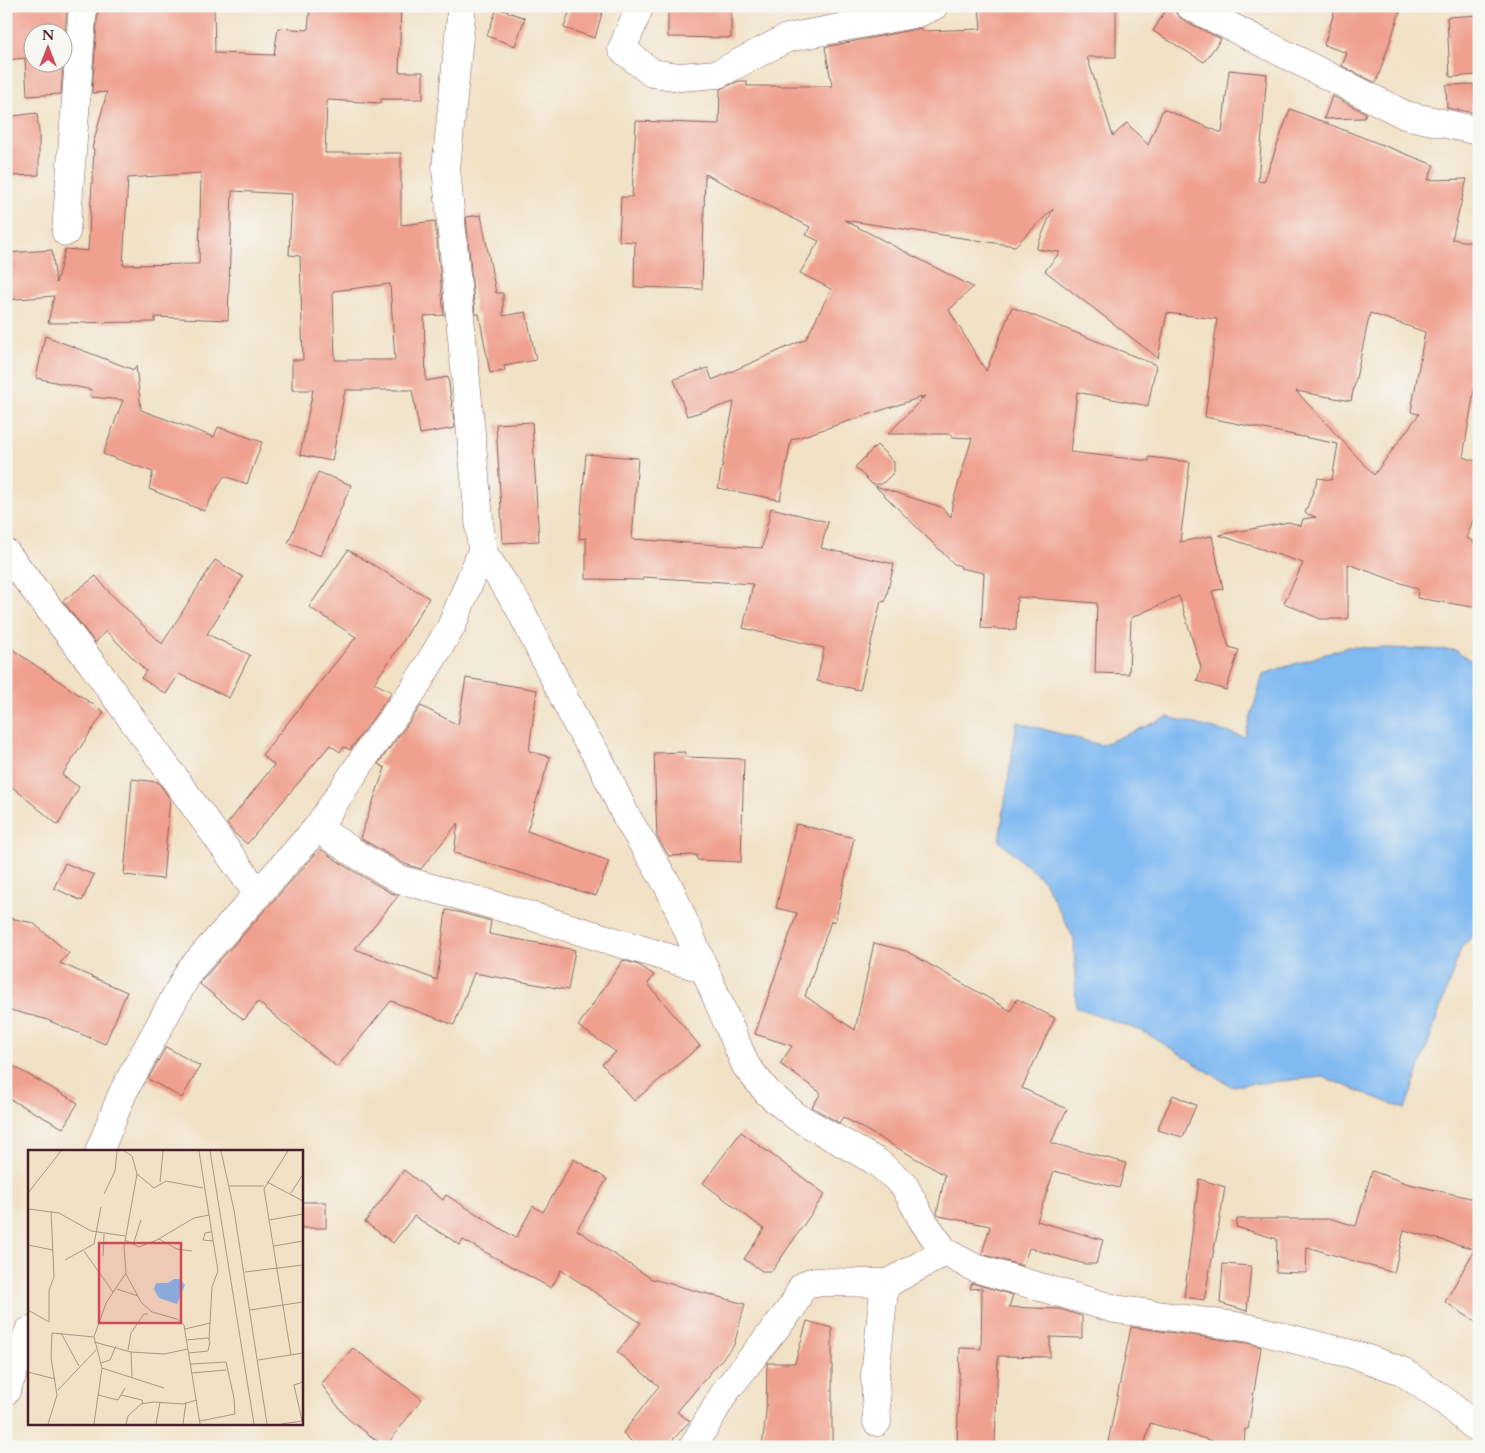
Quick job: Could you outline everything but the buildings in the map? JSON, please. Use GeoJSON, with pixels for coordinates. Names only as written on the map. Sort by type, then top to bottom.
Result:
{"type":"FeatureCollection","features":[{"type":"Feature","properties":{"kind":"street"},"geometry":{"type":"LineString","coordinates":[[66,232],[83,6]]}},
{"type":"Feature","properties":{"kind":"street"},"geometry":{"type":"LineString","coordinates":[[100,1150],[122,1092],[190,970],[317,828],[372,746],[414,689],[451,627],[482,551],[446,168],[462,6]]}},
{"type":"Feature","properties":{"kind":"street"},"geometry":{"type":"LineString","coordinates":[[638,6],[638,11],[622,48],[652,73],[680,77],[718,74],[787,38],[918,13],[934,6]]}},
{"type":"Feature","properties":{"kind":"street"},"geometry":{"type":"LineString","coordinates":[[1190,6],[1405,116],[1479,131]]}},
{"type":"Feature","properties":{"kind":"street"},"geometry":{"type":"LineString","coordinates":[[482,551],[518,605],[578,726],[598,758],[626,816],[670,889],[746,1066],[768,1093],[797,1117],[877,1162],[904,1185],[923,1221],[945,1252],[975,1268],[1114,1309],[1250,1328],[1368,1359],[1402,1371],[1446,1402],[1479,1430]]}},
{"type":"Feature","properties":{"kind":"street"},"geometry":{"type":"LineString","coordinates":[[6,553],[93,665],[258,894]]}},
{"type":"Feature","properties":{"kind":"street"},"geometry":{"type":"LineString","coordinates":[[317,828],[399,879],[514,911],[705,969]]}},
{"type":"Feature","properties":{"kind":"street"},"geometry":{"type":"LineString","coordinates":[[693,1447],[725,1392],[792,1306],[802,1288],[811,1282],[888,1283],[945,1252]]}},
{"type":"Feature","properties":{"kind":"street"},"geometry":{"type":"LineString","coordinates":[[877,1422],[874,1375],[884,1291],[888,1283]]}},
{"type":"Feature","properties":{"kind":"street"},"geometry":{"type":"LineString","coordinates":[[6,1391],[28,1334]]}},
{"type":"Feature","properties":{"kind":"water"},"geometry":{"type":"Polygon","coordinates":[[[1348,647],[1455,650],[1479,666],[1479,931],[1462,946],[1405,1109],[1323,1077],[1231,1086],[1146,1033],[1076,1007],[1074,939],[1044,881],[999,841],[1017,722],[1101,745],[1168,717],[1245,737],[1263,674],[1348,647]]]}}]}
